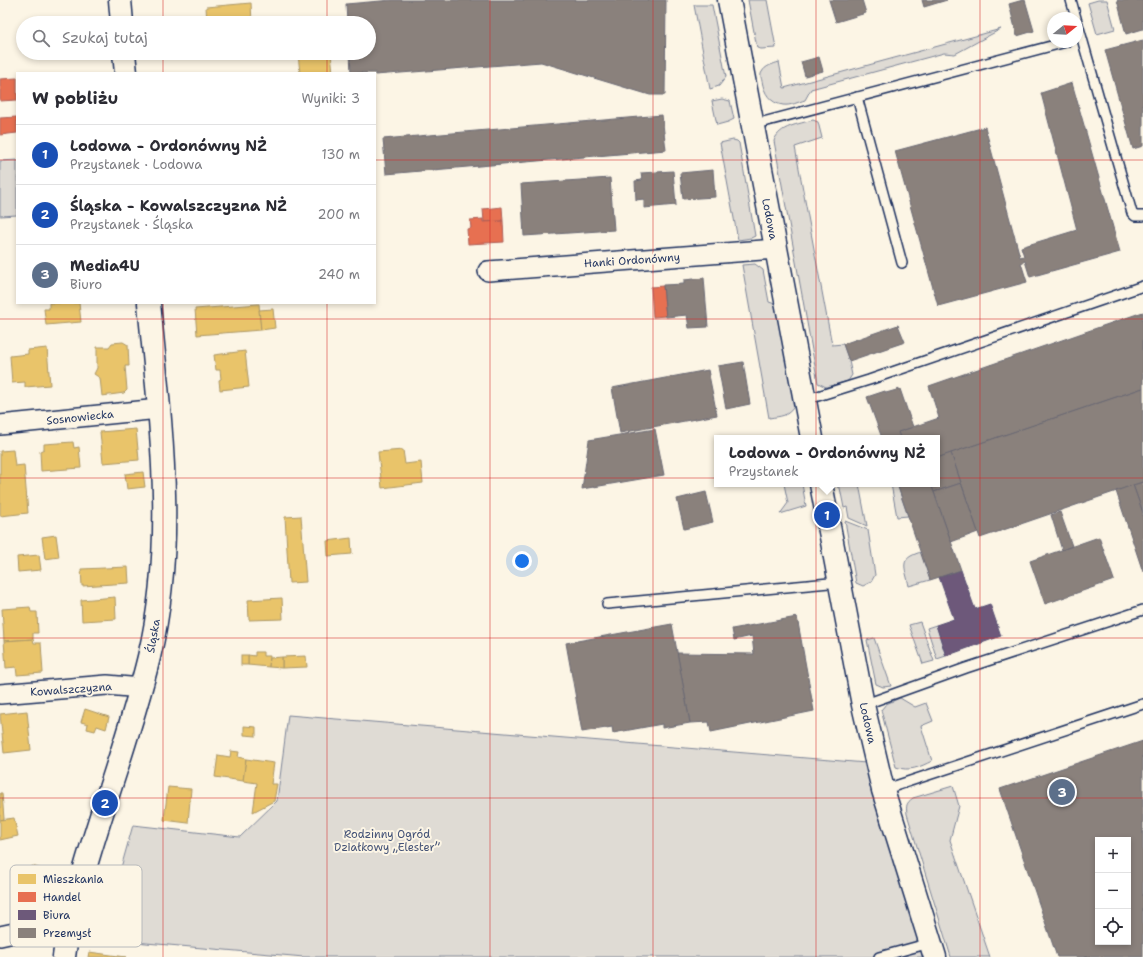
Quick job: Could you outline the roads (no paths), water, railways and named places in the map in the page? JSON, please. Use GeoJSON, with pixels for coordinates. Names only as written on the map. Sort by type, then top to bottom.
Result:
{"type":"FeatureCollection","features":[{"type":"Feature","properties":{"kind":"street"},"geometry":{"type":"LineString","coordinates":[[120,0],[121,16]]}},
{"type":"Feature","properties":{"kind":"street","name":"Lodowa"},"geometry":{"type":"LineString","coordinates":[[729,0],[811,435]]}},
{"type":"Feature","properties":{"kind":"street"},"geometry":{"type":"LineString","coordinates":[[125,60],[126,72]]}},
{"type":"Feature","properties":{"kind":"street","name":"Hanki Ordonówny"},"geometry":{"type":"LineString","coordinates":[[488,271],[776,249]]}},
{"type":"Feature","properties":{"kind":"street","name":"Śląska"},"geometry":{"type":"LineString","coordinates":[[86,865],[141,688],[150,655],[156,621],[165,518],[159,409],[149,304]]}},
{"type":"Feature","properties":{"kind":"street","name":"Sosnowiecka"},"geometry":{"type":"LineString","coordinates":[[0,425],[159,409]]}},
{"type":"Feature","properties":{"kind":"street","name":"Lodowa"},"geometry":{"type":"LineString","coordinates":[[822,487],[863,705],[883,790],[932,950]]}},
{"type":"Feature","properties":{"kind":"street","name":"Kowalszczyzna"},"geometry":{"type":"LineString","coordinates":[[0,694],[107,684],[141,688]]}},
{"type":"Feature","properties":{"kind":"street"},"geometry":{"type":"LineString","coordinates":[[0,936],[10,934]]}},
{"type":"Feature","properties":{"kind":"street","name":"Śląska"},"geometry":{"type":"LineString","coordinates":[[64,957],[66,947]]}},
{"type":"Feature","properties":{"kind":"lane"},"geometry":{"type":"LineString","coordinates":[[1071,0],[1074,12]]}},
{"type":"Feature","properties":{"kind":"lane"},"geometry":{"type":"LineString","coordinates":[[752,125],[1047,47]]}},
{"type":"Feature","properties":{"kind":"lane"},"geometry":{"type":"LineString","coordinates":[[1082,48],[1132,213],[1135,216],[1143,216]]}},
{"type":"Feature","properties":{"kind":"lane"},"geometry":{"type":"LineString","coordinates":[[857,97],[902,263]]}},
{"type":"Feature","properties":{"kind":"lane"},"geometry":{"type":"LineString","coordinates":[[805,400],[869,380],[1143,286]]}},
{"type":"Feature","properties":{"kind":"lane"},"geometry":{"type":"LineString","coordinates":[[607,604],[840,582]]}},
{"type":"Feature","properties":{"kind":"lane"},"geometry":{"type":"LineString","coordinates":[[863,705],[966,668],[1143,610]]}},
{"type":"Feature","properties":{"kind":"lane"},"geometry":{"type":"LineString","coordinates":[[883,790],[1143,704]]}},
{"type":"Feature","properties":{"kind":"lane"},"geometry":{"type":"LineString","coordinates":[[879,957],[932,950]]}},
{"type":"Feature","properties":{"kind":"place","name":"Lodowa - Ordonówny NŻ"},"geometry":{"type":"Point","coordinates":[827,515]}},
{"type":"Feature","properties":{"kind":"place","name":"Media4U"},"geometry":{"type":"Point","coordinates":[1062,792]}},
{"type":"Feature","properties":{"kind":"place","name":"Śląska - Kowalszczyzna NŻ"},"geometry":{"type":"Point","coordinates":[105,803]}},
{"type":"Feature","properties":{"kind":"park label","name":"Rodzinny Ogród Działkowy „Elester”"},"geometry":{"type":"Point","coordinates":[387,840]}}]}
